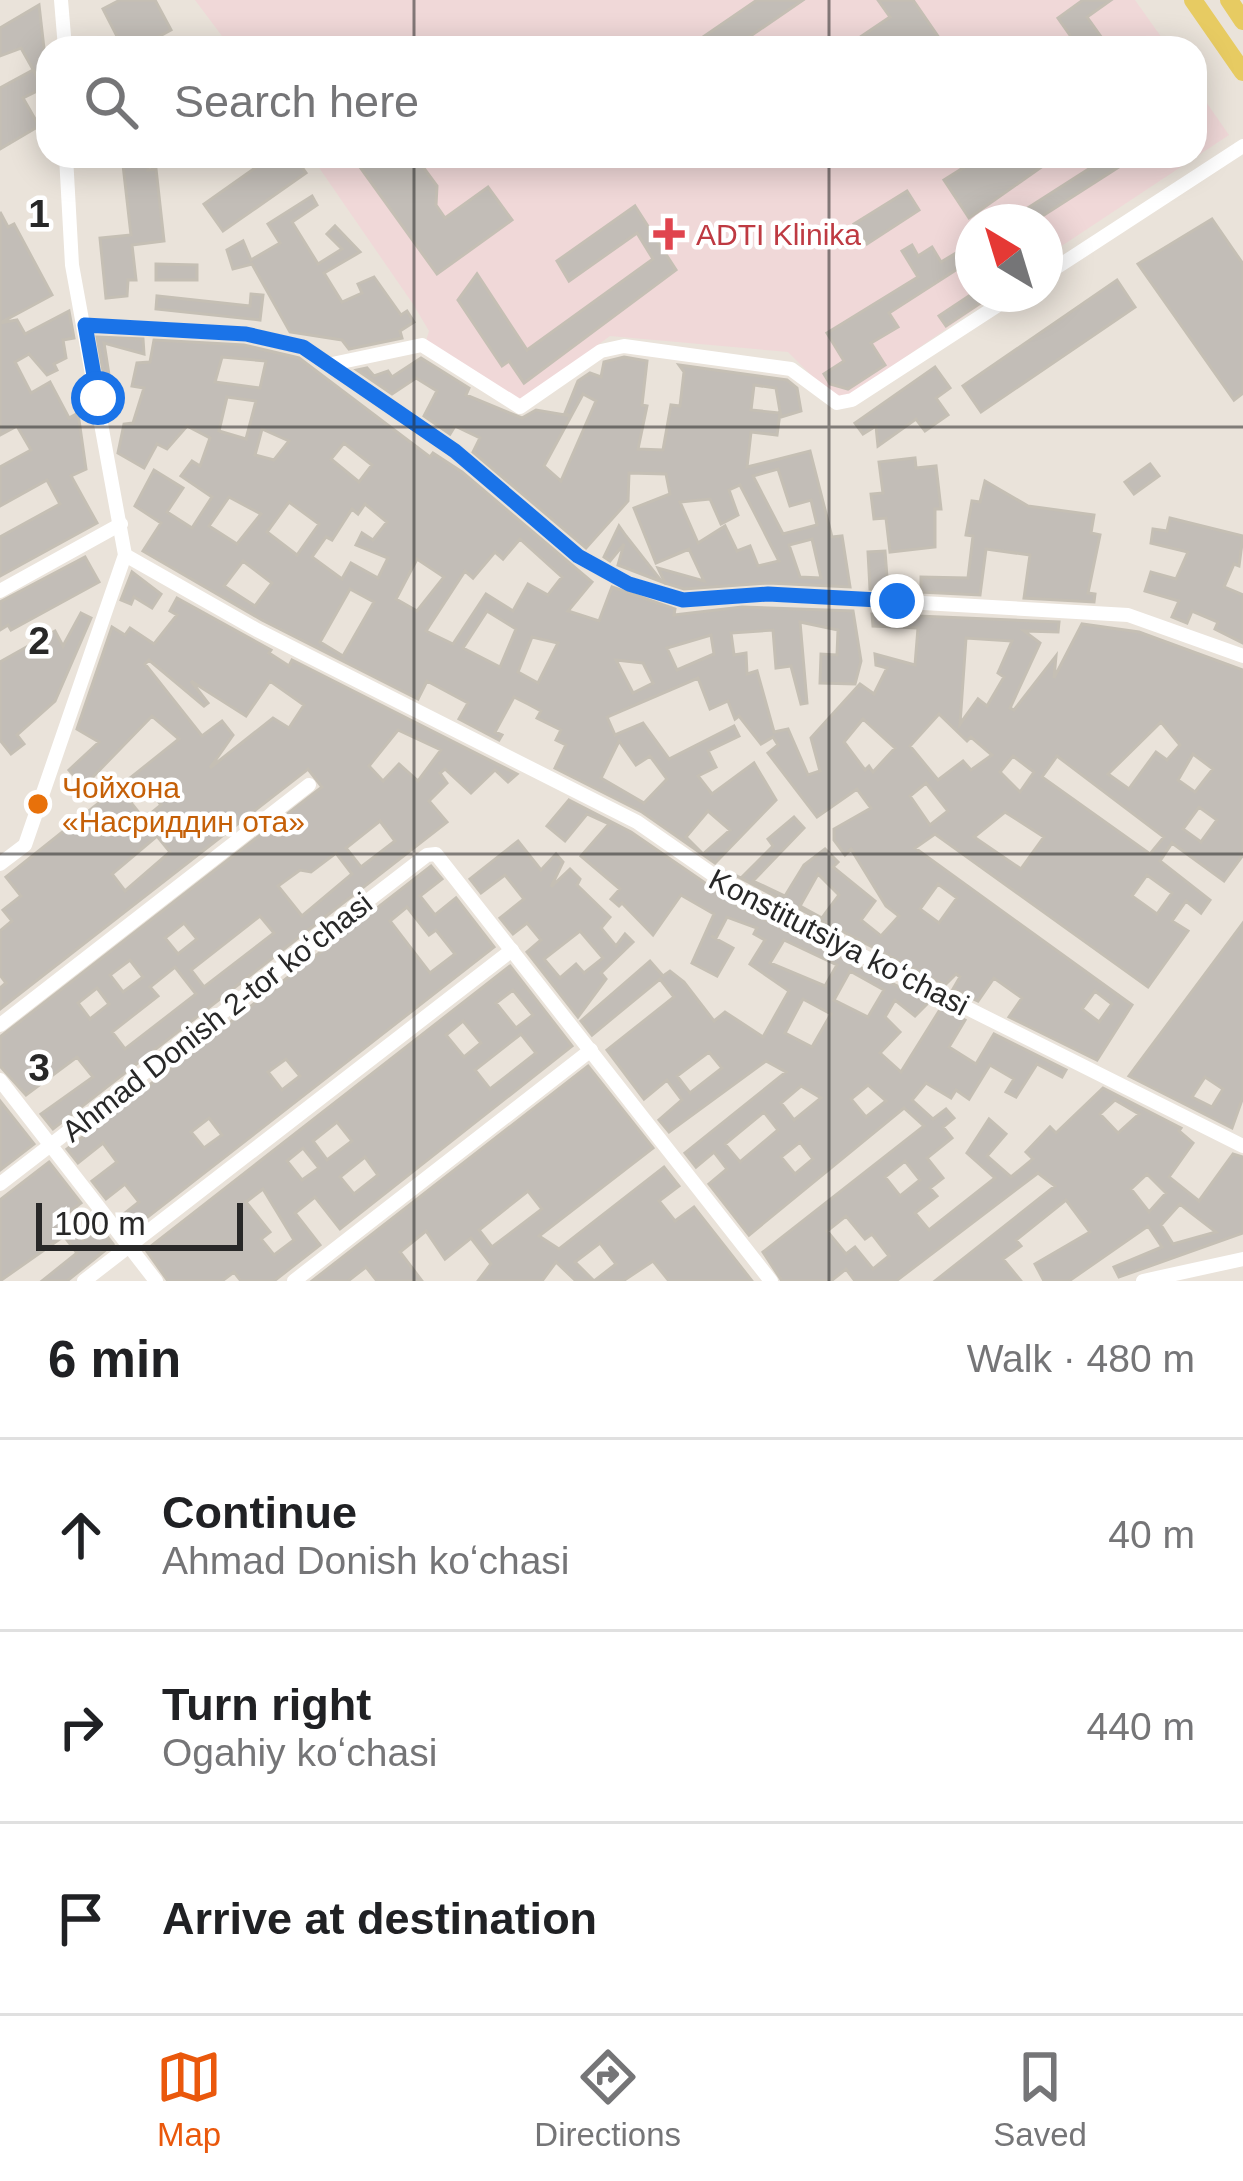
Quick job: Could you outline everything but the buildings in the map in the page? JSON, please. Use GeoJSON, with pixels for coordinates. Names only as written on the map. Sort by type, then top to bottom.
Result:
{"type":"FeatureCollection","features":[{"type":"Feature","properties":{"kind":"main road"},"geometry":{"type":"LineString","coordinates":[[1193,0],[1243,72]]}},
{"type":"Feature","properties":{"kind":"main road"},"geometry":{"type":"LineString","coordinates":[[1229,0],[1243,21]]}},
{"type":"Feature","properties":{"kind":"street"},"geometry":{"type":"LineString","coordinates":[[61,0],[64,36]]}},
{"type":"Feature","properties":{"kind":"street"},"geometry":{"type":"LineString","coordinates":[[1063,263],[1243,146]]}},
{"type":"Feature","properties":{"kind":"street"},"geometry":{"type":"LineString","coordinates":[[0,864],[25,844],[125,555],[72,265],[67,168]]}},
{"type":"Feature","properties":{"kind":"street"},"geometry":{"type":"LineString","coordinates":[[332,364],[422,345],[520,407],[601,351],[624,346],[790,369],[837,404],[852,400],[988,312]]}},
{"type":"Feature","properties":{"kind":"street"},"geometry":{"type":"LineString","coordinates":[[85,325],[246,334],[303,347],[455,451],[578,556],[629,584],[683,600],[768,594],[1128,615],[1243,656]]}},
{"type":"Feature","properties":{"kind":"street"},"geometry":{"type":"LineString","coordinates":[[0,591],[122,524]]}},
{"type":"Feature","properties":{"kind":"street","name":"Konstitutsiya koʻchasi"},"geometry":{"type":"LineString","coordinates":[[125,555],[257,631],[637,822],[745,898],[1243,1146]]}},
{"type":"Feature","properties":{"kind":"street"},"geometry":{"type":"LineString","coordinates":[[0,1025],[309,785]]}},
{"type":"Feature","properties":{"kind":"street","name":"Ahmad Donish 2-tor koʻchasi"},"geometry":{"type":"LineString","coordinates":[[0,1184],[427,855],[436,854],[512,950]]}},
{"type":"Feature","properties":{"kind":"street"},"geometry":{"type":"LineString","coordinates":[[84,1281],[512,950],[771,1281]]}},
{"type":"Feature","properties":{"kind":"street"},"geometry":{"type":"LineString","coordinates":[[294,1281],[591,1050]]}},
{"type":"Feature","properties":{"kind":"street"},"geometry":{"type":"LineString","coordinates":[[0,1080],[156,1281]]}},
{"type":"Feature","properties":{"kind":"street"},"geometry":{"type":"LineString","coordinates":[[1143,1281],[1243,1259]]}},
{"type":"Feature","properties":{"kind":"shaded area"},"geometry":{"type":"Polygon","coordinates":[[[195,0],[1135,0],[1160,36],[222,36],[195,0]]]}},
{"type":"Feature","properties":{"kind":"shaded area","name":"ADTI Klinika"},"geometry":{"type":"Polygon","coordinates":[[[1207,103],[1229,135],[1207,150],[1207,103]]]}},
{"type":"Feature","properties":{"kind":"shaded area","name":"ADTI Klinika"},"geometry":{"type":"Polygon","coordinates":[[[319,168],[1179,168],[1063,245],[1063,204],[955,204],[955,312],[971,312],[843,400],[829,393],[788,352],[610,336],[520,402],[426,341],[429,331],[319,168]]]}},
{"type":"Feature","properties":{"kind":"place","name":"ADTI Klinika"},"geometry":{"type":"Point","coordinates":[669,234]}},
{"type":"Feature","properties":{"kind":"place","name":"Чойхона «Насриддин ота»"},"geometry":{"type":"Point","coordinates":[38,804]}},
{"type":"Feature","properties":{"kind":"route"},"geometry":{"type":"LineString","coordinates":[[98,398],[85,325],[246,334],[303,347],[455,451],[578,556],[629,584],[683,600],[768,594],[897,601]]}}]}
